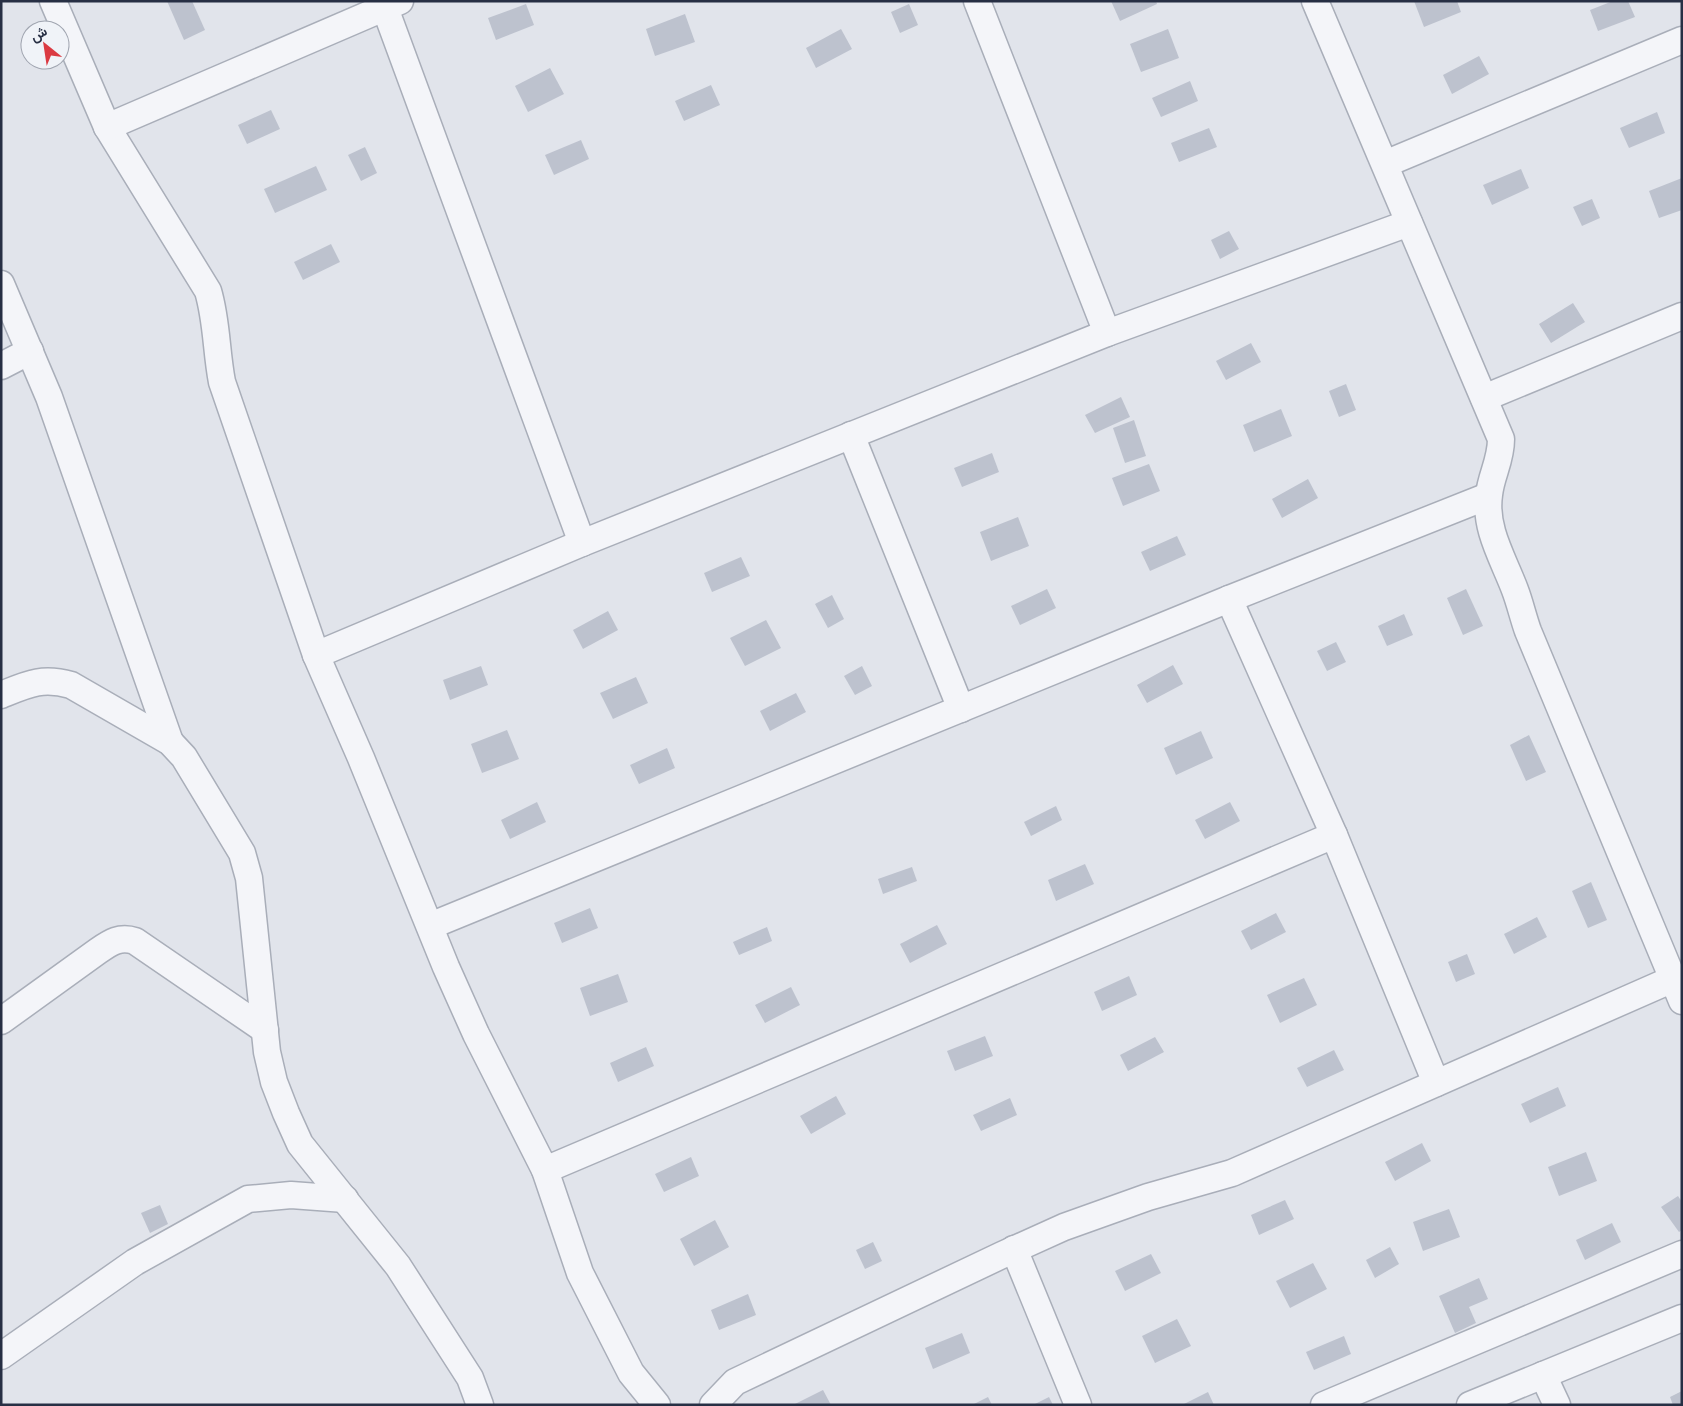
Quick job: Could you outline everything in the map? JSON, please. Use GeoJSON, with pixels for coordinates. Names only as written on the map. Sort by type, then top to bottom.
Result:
{"type":"FeatureCollection","features":[{"type":"Feature","properties":{"kind":"street"},"geometry":{"type":"LineString","coordinates":[[53,1],[107,127],[208,291],[215,315],[222,382],[316,655],[476,1034],[545,1170],[580,1273],[631,1372],[657,1405]]}},
{"type":"Feature","properties":{"kind":"street"},"geometry":{"type":"LineString","coordinates":[[977,1],[1107,333]]}},
{"type":"Feature","properties":{"kind":"street"},"geometry":{"type":"LineString","coordinates":[[713,1405],[717,1398],[735,1382],[1064,1227],[1148,1197],[1232,1173],[1436,1083],[1677,990],[1528,630],[1515,590],[1496,548],[1488,496],[1501,456],[1501,439],[1315,1]]}},
{"type":"Feature","properties":{"kind":"street"},"geometry":{"type":"LineString","coordinates":[[107,127],[392,4],[582,543]]}},
{"type":"Feature","properties":{"kind":"street"},"geometry":{"type":"LineString","coordinates":[[1385,164],[1682,40]]}},
{"type":"Feature","properties":{"kind":"street"},"geometry":{"type":"LineString","coordinates":[[316,655],[582,543],[1107,333],[1409,223]]}},
{"type":"Feature","properties":{"kind":"street"},"geometry":{"type":"LineString","coordinates":[[1,284],[49,396],[170,742]]}},
{"type":"Feature","properties":{"kind":"street"},"geometry":{"type":"LineString","coordinates":[[1484,398],[1682,316]]}},
{"type":"Feature","properties":{"kind":"street"},"geometry":{"type":"LineString","coordinates":[[1,366],[30,351]]}},
{"type":"Feature","properties":{"kind":"street"},"geometry":{"type":"LineString","coordinates":[[851,435],[961,709]]}},
{"type":"Feature","properties":{"kind":"street"},"geometry":{"type":"LineString","coordinates":[[430,926],[1229,599],[1488,496]]}},
{"type":"Feature","properties":{"kind":"street"},"geometry":{"type":"LineString","coordinates":[[1229,599],[1334,836],[1436,1083]]}},
{"type":"Feature","properties":{"kind":"street"},"geometry":{"type":"LineString","coordinates":[[1,695],[31,682],[53,680],[71,685],[170,742],[184,757],[242,853],[249,878],[265,1030],[274,1082],[300,1144],[398,1266],[470,1378],[479,1404]]}},
{"type":"Feature","properties":{"kind":"street"},"geometry":{"type":"LineString","coordinates":[[545,1170],[1334,836]]}},
{"type":"Feature","properties":{"kind":"street"},"geometry":{"type":"LineString","coordinates":[[1,1021],[111,942],[125,938],[135,941],[265,1030]]}},
{"type":"Feature","properties":{"kind":"street"},"geometry":{"type":"LineString","coordinates":[[1,1356],[135,1262],[248,1199],[291,1196],[345,1200]]}},
{"type":"Feature","properties":{"kind":"street"},"geometry":{"type":"LineString","coordinates":[[1014,1250],[1078,1405]]}},
{"type":"Feature","properties":{"kind":"street"},"geometry":{"type":"LineString","coordinates":[[1324,1405],[1682,1254]]}},
{"type":"Feature","properties":{"kind":"street"},"geometry":{"type":"LineString","coordinates":[[1470,1405],[1682,1318]]}},
{"type":"Feature","properties":{"kind":"street"},"geometry":{"type":"LineString","coordinates":[[1543,1374],[1557,1405]]}},
{"type":"Feature","properties":{"kind":"building"},"geometry":{"type":"Polygon","coordinates":[[[167,1],[192,1],[205,30],[184,40],[167,1]]]}},
{"type":"Feature","properties":{"kind":"building"},"geometry":{"type":"Polygon","coordinates":[[[1111,1],[1156,1],[1157,4],[1120,21],[1111,1]]]}},
{"type":"Feature","properties":{"kind":"building"},"geometry":{"type":"Polygon","coordinates":[[[1414,1],[1457,1],[1461,12],[1424,27],[1414,1]]]}},
{"type":"Feature","properties":{"kind":"building"},"geometry":{"type":"Polygon","coordinates":[[[1613,1],[1628,1],[1635,17],[1598,31],[1590,10],[1613,1]]]}},
{"type":"Feature","properties":{"kind":"building"},"geometry":{"type":"Polygon","coordinates":[[[526,4],[534,25],[496,40],[488,18],[526,4]]]}},
{"type":"Feature","properties":{"kind":"building"},"geometry":{"type":"Polygon","coordinates":[[[909,4],[918,25],[900,33],[891,12],[909,4]]]}},
{"type":"Feature","properties":{"kind":"building"},"geometry":{"type":"Polygon","coordinates":[[[685,14],[695,42],[655,56],[646,29],[685,14]]]}},
{"type":"Feature","properties":{"kind":"building"},"geometry":{"type":"Polygon","coordinates":[[[841,29],[852,49],[816,68],[806,48],[841,29]]]}},
{"type":"Feature","properties":{"kind":"building"},"geometry":{"type":"Polygon","coordinates":[[[1168,29],[1179,58],[1141,72],[1130,44],[1168,29]]]}},
{"type":"Feature","properties":{"kind":"building"},"geometry":{"type":"Polygon","coordinates":[[[1479,56],[1489,74],[1452,94],[1443,75],[1479,56]]]}},
{"type":"Feature","properties":{"kind":"building"},"geometry":{"type":"Polygon","coordinates":[[[550,68],[564,94],[528,112],[515,86],[550,68]]]}},
{"type":"Feature","properties":{"kind":"building"},"geometry":{"type":"Polygon","coordinates":[[[1190,81],[1198,101],[1161,117],[1152,98],[1190,81]]]}},
{"type":"Feature","properties":{"kind":"building"},"geometry":{"type":"Polygon","coordinates":[[[711,85],[720,105],[684,121],[675,101],[711,85]]]}},
{"type":"Feature","properties":{"kind":"building"},"geometry":{"type":"Polygon","coordinates":[[[271,110],[280,129],[247,144],[238,125],[271,110]]]}},
{"type":"Feature","properties":{"kind":"building"},"geometry":{"type":"Polygon","coordinates":[[[1657,112],[1665,133],[1629,148],[1620,128],[1657,112]]]}},
{"type":"Feature","properties":{"kind":"building"},"geometry":{"type":"Polygon","coordinates":[[[1209,128],[1217,147],[1179,162],[1171,143],[1209,128]]]}},
{"type":"Feature","properties":{"kind":"building"},"geometry":{"type":"Polygon","coordinates":[[[581,140],[589,159],[554,175],[545,155],[581,140]]]}},
{"type":"Feature","properties":{"kind":"building"},"geometry":{"type":"Polygon","coordinates":[[[365,147],[377,173],[361,181],[348,155],[365,147]]]}},
{"type":"Feature","properties":{"kind":"building"},"geometry":{"type":"Polygon","coordinates":[[[316,166],[327,190],[275,213],[264,189],[316,166]]]}},
{"type":"Feature","properties":{"kind":"building"},"geometry":{"type":"Polygon","coordinates":[[[1521,169],[1529,188],[1492,205],[1483,185],[1521,169]]]}},
{"type":"Feature","properties":{"kind":"building"},"geometry":{"type":"Polygon","coordinates":[[[1682,178],[1682,210],[1659,218],[1649,191],[1682,178]]]}},
{"type":"Feature","properties":{"kind":"building"},"geometry":{"type":"Polygon","coordinates":[[[1592,199],[1600,218],[1582,226],[1573,207],[1592,199]]]}},
{"type":"Feature","properties":{"kind":"building"},"geometry":{"type":"Polygon","coordinates":[[[1229,231],[1239,249],[1220,259],[1211,240],[1229,231]]]}},
{"type":"Feature","properties":{"kind":"building"},"geometry":{"type":"Polygon","coordinates":[[[331,244],[340,262],[303,280],[294,262],[331,244]]]}},
{"type":"Feature","properties":{"kind":"building"},"geometry":{"type":"Polygon","coordinates":[[[1573,303],[1585,322],[1551,343],[1539,324],[1573,303]]]}},
{"type":"Feature","properties":{"kind":"building"},"geometry":{"type":"Polygon","coordinates":[[[1251,343],[1261,362],[1226,380],[1216,361],[1251,343]]]}},
{"type":"Feature","properties":{"kind":"building"},"geometry":{"type":"Polygon","coordinates":[[[1346,384],[1356,410],[1339,417],[1329,391],[1346,384]]]}},
{"type":"Feature","properties":{"kind":"building"},"geometry":{"type":"Polygon","coordinates":[[[1121,397],[1130,417],[1095,433],[1085,415],[1121,397]]]}},
{"type":"Feature","properties":{"kind":"building"},"geometry":{"type":"Polygon","coordinates":[[[1281,409],[1292,436],[1254,452],[1243,425],[1281,409]]]}},
{"type":"Feature","properties":{"kind":"building"},"geometry":{"type":"Polygon","coordinates":[[[1134,420],[1146,456],[1125,463],[1113,428],[1134,420]]]}},
{"type":"Feature","properties":{"kind":"building"},"geometry":{"type":"Polygon","coordinates":[[[992,453],[999,472],[962,487],[954,468],[992,453]]]}},
{"type":"Feature","properties":{"kind":"building"},"geometry":{"type":"Polygon","coordinates":[[[1149,464],[1160,491],[1123,506],[1112,478],[1149,464]]]}},
{"type":"Feature","properties":{"kind":"building"},"geometry":{"type":"Polygon","coordinates":[[[1308,479],[1318,498],[1282,518],[1272,499],[1308,479]]]}},
{"type":"Feature","properties":{"kind":"building"},"geometry":{"type":"Polygon","coordinates":[[[1018,517],[1029,546],[991,561],[980,532],[1018,517]]]}},
{"type":"Feature","properties":{"kind":"building"},"geometry":{"type":"Polygon","coordinates":[[[1177,536],[1186,555],[1150,571],[1141,552],[1177,536]]]}},
{"type":"Feature","properties":{"kind":"building"},"geometry":{"type":"Polygon","coordinates":[[[741,557],[750,576],[712,592],[704,573],[741,557]]]}},
{"type":"Feature","properties":{"kind":"building"},"geometry":{"type":"Polygon","coordinates":[[[1047,589],[1056,608],[1020,625],[1011,606],[1047,589]]]}},
{"type":"Feature","properties":{"kind":"building"},"geometry":{"type":"Polygon","coordinates":[[[1466,589],[1483,626],[1463,635],[1447,598],[1466,589]]]}},
{"type":"Feature","properties":{"kind":"building"},"geometry":{"type":"Polygon","coordinates":[[[832,595],[844,619],[828,628],[815,604],[832,595]]]}},
{"type":"Feature","properties":{"kind":"building"},"geometry":{"type":"Polygon","coordinates":[[[608,611],[618,630],[583,649],[573,630],[608,611]]]}},
{"type":"Feature","properties":{"kind":"building"},"geometry":{"type":"Polygon","coordinates":[[[1404,614],[1413,635],[1387,646],[1378,626],[1404,614]]]}},
{"type":"Feature","properties":{"kind":"building"},"geometry":{"type":"Polygon","coordinates":[[[766,620],[781,648],[745,666],[730,638],[766,620]]]}},
{"type":"Feature","properties":{"kind":"building"},"geometry":{"type":"Polygon","coordinates":[[[1336,642],[1346,662],[1327,671],[1317,651],[1336,642]]]}},
{"type":"Feature","properties":{"kind":"building"},"geometry":{"type":"Polygon","coordinates":[[[1173,665],[1183,684],[1147,703],[1137,685],[1173,665]]]}},
{"type":"Feature","properties":{"kind":"building"},"geometry":{"type":"Polygon","coordinates":[[[481,666],[488,685],[450,700],[443,680],[481,666]]]}},
{"type":"Feature","properties":{"kind":"building"},"geometry":{"type":"Polygon","coordinates":[[[862,666],[872,686],[855,695],[844,676],[862,666]]]}},
{"type":"Feature","properties":{"kind":"building"},"geometry":{"type":"Polygon","coordinates":[[[636,677],[648,703],[613,719],[600,693],[636,677]]]}},
{"type":"Feature","properties":{"kind":"building"},"geometry":{"type":"Polygon","coordinates":[[[796,693],[806,712],[770,731],[760,711],[796,693]]]}},
{"type":"Feature","properties":{"kind":"building"},"geometry":{"type":"Polygon","coordinates":[[[507,730],[519,759],[482,773],[471,744],[507,730]]]}},
{"type":"Feature","properties":{"kind":"building"},"geometry":{"type":"Polygon","coordinates":[[[1201,731],[1213,758],[1176,775],[1164,748],[1201,731]]]}},
{"type":"Feature","properties":{"kind":"building"},"geometry":{"type":"Polygon","coordinates":[[[1529,735],[1546,772],[1526,781],[1510,745],[1529,735]]]}},
{"type":"Feature","properties":{"kind":"building"},"geometry":{"type":"Polygon","coordinates":[[[667,748],[675,768],[639,784],[630,765],[667,748]]]}},
{"type":"Feature","properties":{"kind":"building"},"geometry":{"type":"Polygon","coordinates":[[[537,802],[546,822],[510,839],[501,820],[537,802]]]}},
{"type":"Feature","properties":{"kind":"building"},"geometry":{"type":"Polygon","coordinates":[[[1230,802],[1240,821],[1205,839],[1195,820],[1230,802]]]}},
{"type":"Feature","properties":{"kind":"building"},"geometry":{"type":"Polygon","coordinates":[[[1056,806],[1062,820],[1031,836],[1024,822],[1056,806]]]}},
{"type":"Feature","properties":{"kind":"building"},"geometry":{"type":"Polygon","coordinates":[[[1085,864],[1094,884],[1056,901],[1048,880],[1085,864]]]}},
{"type":"Feature","properties":{"kind":"building"},"geometry":{"type":"Polygon","coordinates":[[[912,867],[917,881],[883,894],[878,879],[912,867]]]}},
{"type":"Feature","properties":{"kind":"building"},"geometry":{"type":"Polygon","coordinates":[[[1591,882],[1607,920],[1588,928],[1572,891],[1591,882]]]}},
{"type":"Feature","properties":{"kind":"building"},"geometry":{"type":"Polygon","coordinates":[[[590,908],[598,928],[562,943],[554,923],[590,908]]]}},
{"type":"Feature","properties":{"kind":"building"},"geometry":{"type":"Polygon","coordinates":[[[1276,913],[1286,932],[1251,950],[1241,931],[1276,913]]]}},
{"type":"Feature","properties":{"kind":"building"},"geometry":{"type":"Polygon","coordinates":[[[1537,917],[1547,937],[1514,954],[1504,934],[1537,917]]]}},
{"type":"Feature","properties":{"kind":"building"},"geometry":{"type":"Polygon","coordinates":[[[937,925],[947,944],[910,963],[900,944],[937,925]]]}},
{"type":"Feature","properties":{"kind":"building"},"geometry":{"type":"Polygon","coordinates":[[[767,927],[772,941],[739,955],[733,942],[767,927]]]}},
{"type":"Feature","properties":{"kind":"building"},"geometry":{"type":"Polygon","coordinates":[[[1467,954],[1475,974],[1456,982],[1448,962],[1467,954]]]}},
{"type":"Feature","properties":{"kind":"building"},"geometry":{"type":"Polygon","coordinates":[[[618,974],[628,1002],[590,1016],[580,988],[618,974]]]}},
{"type":"Feature","properties":{"kind":"building"},"geometry":{"type":"Polygon","coordinates":[[[1129,976],[1137,995],[1102,1011],[1094,992],[1129,976]]]}},
{"type":"Feature","properties":{"kind":"building"},"geometry":{"type":"Polygon","coordinates":[[[1304,978],[1317,1005],[1280,1023],[1267,995],[1304,978]]]}},
{"type":"Feature","properties":{"kind":"building"},"geometry":{"type":"Polygon","coordinates":[[[791,987],[800,1005],[765,1023],[755,1005],[791,987]]]}},
{"type":"Feature","properties":{"kind":"building"},"geometry":{"type":"Polygon","coordinates":[[[985,1036],[993,1056],[955,1071],[947,1051],[985,1036]]]}},
{"type":"Feature","properties":{"kind":"building"},"geometry":{"type":"Polygon","coordinates":[[[1155,1037],[1164,1052],[1128,1071],[1120,1055],[1155,1037]]]}},
{"type":"Feature","properties":{"kind":"building"},"geometry":{"type":"Polygon","coordinates":[[[646,1047],[654,1066],[618,1082],[610,1063],[646,1047]]]}},
{"type":"Feature","properties":{"kind":"building"},"geometry":{"type":"Polygon","coordinates":[[[1334,1050],[1344,1070],[1307,1087],[1297,1068],[1334,1050]]]}},
{"type":"Feature","properties":{"kind":"building"},"geometry":{"type":"Polygon","coordinates":[[[1558,1087],[1566,1106],[1530,1123],[1521,1104],[1558,1087]]]}},
{"type":"Feature","properties":{"kind":"building"},"geometry":{"type":"Polygon","coordinates":[[[836,1096],[846,1114],[811,1134],[800,1116],[836,1096]]]}},
{"type":"Feature","properties":{"kind":"building"},"geometry":{"type":"Polygon","coordinates":[[[1010,1098],[1017,1115],[981,1131],[973,1115],[1010,1098]]]}},
{"type":"Feature","properties":{"kind":"building"},"geometry":{"type":"Polygon","coordinates":[[[1422,1143],[1431,1161],[1395,1181],[1385,1162],[1422,1143]]]}},
{"type":"Feature","properties":{"kind":"building"},"geometry":{"type":"Polygon","coordinates":[[[1586,1152],[1597,1181],[1559,1196],[1548,1167],[1586,1152]]]}},
{"type":"Feature","properties":{"kind":"building"},"geometry":{"type":"Polygon","coordinates":[[[691,1157],[699,1176],[664,1192],[655,1174],[691,1157]]]}},
{"type":"Feature","properties":{"kind":"building"},"geometry":{"type":"Polygon","coordinates":[[[1678,1196],[1682,1202],[1682,1230],[1679,1232],[1661,1207],[1678,1196]]]}},
{"type":"Feature","properties":{"kind":"building"},"geometry":{"type":"Polygon","coordinates":[[[1285,1200],[1294,1219],[1259,1235],[1251,1215],[1285,1200]]]}},
{"type":"Feature","properties":{"kind":"building"},"geometry":{"type":"Polygon","coordinates":[[[160,1205],[168,1224],[150,1233],[141,1213],[160,1205]]]}},
{"type":"Feature","properties":{"kind":"building"},"geometry":{"type":"Polygon","coordinates":[[[1449,1209],[1460,1237],[1423,1251],[1413,1222],[1449,1209]]]}},
{"type":"Feature","properties":{"kind":"building"},"geometry":{"type":"Polygon","coordinates":[[[715,1220],[729,1247],[694,1266],[680,1239],[715,1220]]]}},
{"type":"Feature","properties":{"kind":"building"},"geometry":{"type":"Polygon","coordinates":[[[1612,1223],[1621,1242],[1585,1260],[1576,1240],[1612,1223]]]}},
{"type":"Feature","properties":{"kind":"building"},"geometry":{"type":"Polygon","coordinates":[[[873,1242],[882,1261],[865,1269],[856,1250],[873,1242]]]}},
{"type":"Feature","properties":{"kind":"building"},"geometry":{"type":"Polygon","coordinates":[[[1390,1247],[1399,1264],[1375,1278],[1366,1260],[1390,1247]]]}},
{"type":"Feature","properties":{"kind":"building"},"geometry":{"type":"Polygon","coordinates":[[[1151,1254],[1161,1273],[1125,1291],[1115,1271],[1151,1254]]]}},
{"type":"Feature","properties":{"kind":"building"},"geometry":{"type":"Polygon","coordinates":[[[1313,1263],[1327,1289],[1290,1308],[1276,1281],[1313,1263]]]}},
{"type":"Feature","properties":{"kind":"building"},"geometry":{"type":"Polygon","coordinates":[[[1479,1278],[1488,1299],[1469,1307],[1476,1323],[1455,1333],[1439,1296],[1479,1278]]]}},
{"type":"Feature","properties":{"kind":"building"},"geometry":{"type":"Polygon","coordinates":[[[748,1294],[756,1315],[719,1330],[711,1310],[748,1294]]]}},
{"type":"Feature","properties":{"kind":"building"},"geometry":{"type":"Polygon","coordinates":[[[1177,1319],[1191,1346],[1155,1363],[1142,1336],[1177,1319]]]}},
{"type":"Feature","properties":{"kind":"building"},"geometry":{"type":"Polygon","coordinates":[[[962,1333],[970,1353],[933,1369],[925,1348],[962,1333]]]}},
{"type":"Feature","properties":{"kind":"building"},"geometry":{"type":"Polygon","coordinates":[[[1344,1336],[1351,1354],[1314,1370],[1306,1352],[1344,1336]]]}},
{"type":"Feature","properties":{"kind":"building"},"geometry":{"type":"Polygon","coordinates":[[[823,1390],[831,1405],[793,1405],[823,1390]]]}},
{"type":"Feature","properties":{"kind":"building"},"geometry":{"type":"Polygon","coordinates":[[[1682,1391],[1682,1405],[1673,1405],[1670,1397],[1682,1391]]]}},
{"type":"Feature","properties":{"kind":"building"},"geometry":{"type":"Polygon","coordinates":[[[1208,1392],[1214,1405],[1182,1405],[1208,1392]]]}},
{"type":"Feature","properties":{"kind":"building"},"geometry":{"type":"Polygon","coordinates":[[[988,1397],[992,1405],[972,1405],[988,1397]]]}},
{"type":"Feature","properties":{"kind":"building"},"geometry":{"type":"Polygon","coordinates":[[[1049,1397],[1053,1405],[1033,1405],[1049,1397]]]}}]}
